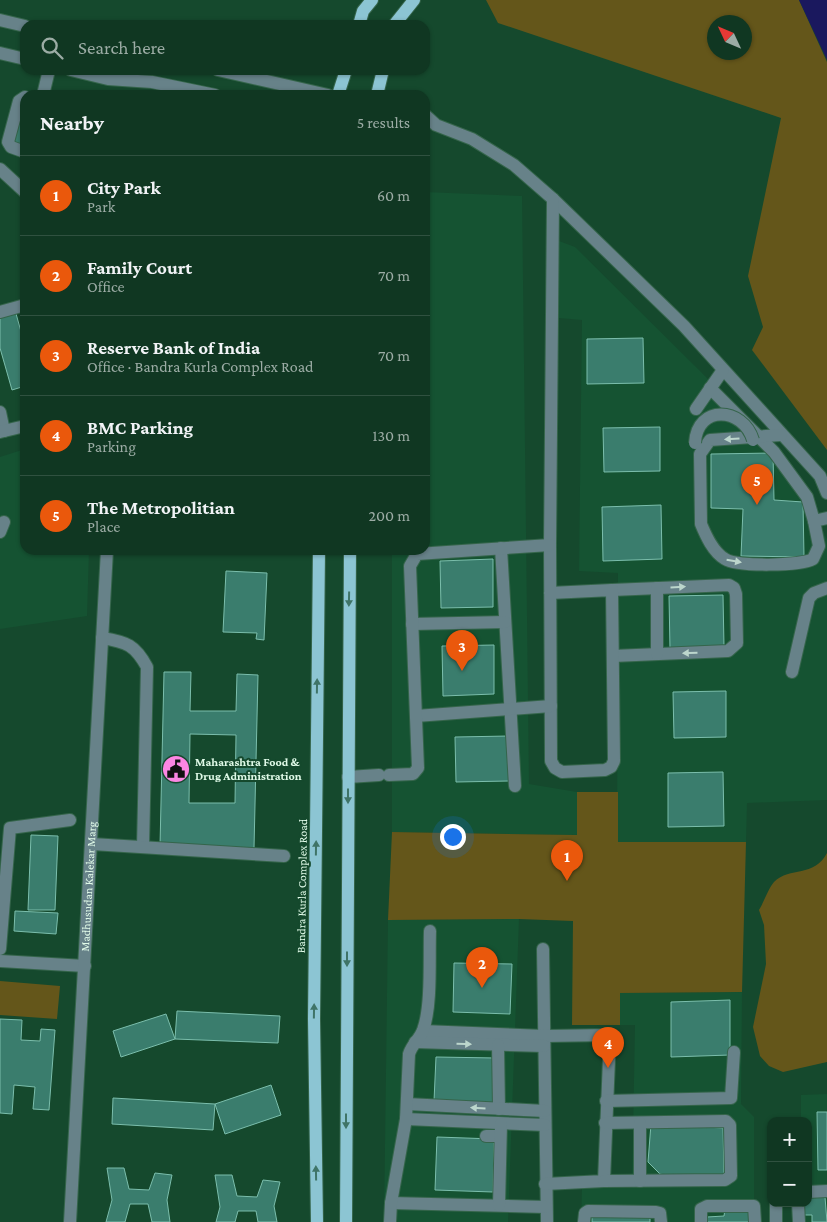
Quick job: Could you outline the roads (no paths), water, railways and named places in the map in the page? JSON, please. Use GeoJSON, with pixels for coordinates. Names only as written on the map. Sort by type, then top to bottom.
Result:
{"type":"FeatureCollection","features":[{"type":"Feature","properties":{"kind":"main road"},"geometry":{"type":"LineString","coordinates":[[360,20],[363,11],[372,0]]}},
{"type":"Feature","properties":{"kind":"main road"},"geometry":{"type":"LineString","coordinates":[[398,20],[414,0]]}},
{"type":"Feature","properties":{"kind":"main road"},"geometry":{"type":"LineString","coordinates":[[340,90],[344,75]]}},
{"type":"Feature","properties":{"kind":"main road"},"geometry":{"type":"LineString","coordinates":[[378,90],[382,75]]}},
{"type":"Feature","properties":{"kind":"main road","name":"Bandra Kurla Complex Road"},"geometry":{"type":"LineString","coordinates":[[317,1222],[314,1019],[319,555]]}},
{"type":"Feature","properties":{"kind":"main road"},"geometry":{"type":"LineString","coordinates":[[346,1222],[350,555]]}},
{"type":"Feature","properties":{"kind":"street"},"geometry":{"type":"LineString","coordinates":[[0,20],[20,25]]}},
{"type":"Feature","properties":{"kind":"street"},"geometry":{"type":"LineString","coordinates":[[0,53],[20,58]]}},
{"type":"Feature","properties":{"kind":"street"},"geometry":{"type":"LineString","coordinates":[[44,90],[48,75]]}},
{"type":"Feature","properties":{"kind":"street"},"geometry":{"type":"LineString","coordinates":[[91,75],[108,79],[152,82],[178,90]]}},
{"type":"Feature","properties":{"kind":"street"},"geometry":{"type":"LineString","coordinates":[[240,75],[306,90]]}},
{"type":"Feature","properties":{"kind":"street"},"geometry":{"type":"LineString","coordinates":[[20,100],[8,142],[11,147],[20,150]]}},
{"type":"Feature","properties":{"kind":"street"},"geometry":{"type":"LineString","coordinates":[[431,126],[472,139],[514,165],[553,199],[674,316],[820,476],[827,494]]}},
{"type":"Feature","properties":{"kind":"street"},"geometry":{"type":"LineString","coordinates":[[0,169],[20,187]]}},
{"type":"Feature","properties":{"kind":"street"},"geometry":{"type":"LineString","coordinates":[[553,199],[550,545],[551,761],[555,768],[562,772],[604,770],[611,767],[614,761],[612,590]]}},
{"type":"Feature","properties":{"kind":"street"},"geometry":{"type":"LineString","coordinates":[[0,312],[20,306]]}},
{"type":"Feature","properties":{"kind":"street"},"geometry":{"type":"LineString","coordinates":[[696,409],[723,370]]}},
{"type":"Feature","properties":{"kind":"street"},"geometry":{"type":"LineString","coordinates":[[710,388],[756,438],[774,452],[806,495],[819,546],[814,559],[806,563],[796,565],[737,562],[724,559],[717,552],[701,524],[695,434],[700,425],[707,418],[717,414],[727,414],[739,420],[756,438]]}},
{"type":"Feature","properties":{"kind":"street"},"geometry":{"type":"LineString","coordinates":[[0,412],[2,432],[20,427]]}},
{"type":"Feature","properties":{"kind":"street"},"geometry":{"type":"LineString","coordinates":[[697,449],[710,440],[781,435]]}},
{"type":"Feature","properties":{"kind":"street"},"geometry":{"type":"LineString","coordinates":[[814,521],[827,518]]}},
{"type":"Feature","properties":{"kind":"street"},"geometry":{"type":"LineString","coordinates":[[430,553],[550,545]]}},
{"type":"Feature","properties":{"kind":"street"},"geometry":{"type":"LineString","coordinates":[[501,548],[515,786]]}},
{"type":"Feature","properties":{"kind":"street","name":"Madhusudan Kalekar Marg"},"geometry":{"type":"LineString","coordinates":[[70,1222],[108,555]]}},
{"type":"Feature","properties":{"kind":"street"},"geometry":{"type":"LineString","coordinates":[[348,777],[413,774],[418,768],[410,566],[416,555]]}},
{"type":"Feature","properties":{"kind":"street"},"geometry":{"type":"LineString","coordinates":[[550,593],[729,585],[734,588],[737,643],[728,652],[613,656]]}},
{"type":"Feature","properties":{"kind":"street"},"geometry":{"type":"LineString","coordinates":[[657,588],[657,654]]}},
{"type":"Feature","properties":{"kind":"street"},"geometry":{"type":"LineString","coordinates":[[792,672],[809,598],[814,593],[827,588]]}},
{"type":"Feature","properties":{"kind":"street"},"geometry":{"type":"LineString","coordinates":[[412,624],[504,622]]}},
{"type":"Feature","properties":{"kind":"street"},"geometry":{"type":"LineString","coordinates":[[102,638],[123,641],[138,651],[147,667],[143,847]]}},
{"type":"Feature","properties":{"kind":"street"},"geometry":{"type":"LineString","coordinates":[[416,716],[551,706]]}},
{"type":"Feature","properties":{"kind":"street"},"geometry":{"type":"LineString","coordinates":[[0,949],[10,828],[70,820]]}},
{"type":"Feature","properties":{"kind":"street"},"geometry":{"type":"LineString","coordinates":[[92,844],[284,856]]}},
{"type":"Feature","properties":{"kind":"street"},"geometry":{"type":"LineString","coordinates":[[390,1222],[406,1119],[409,1054],[423,1031],[427,1002],[430,931]]}},
{"type":"Feature","properties":{"kind":"street"},"geometry":{"type":"LineString","coordinates":[[543,949],[546,1222]]}},
{"type":"Feature","properties":{"kind":"street"},"geometry":{"type":"LineString","coordinates":[[0,960],[85,966]]}},
{"type":"Feature","properties":{"kind":"street"},"geometry":{"type":"LineString","coordinates":[[423,1031],[544,1041]]}},
{"type":"Feature","properties":{"kind":"street"},"geometry":{"type":"LineString","coordinates":[[415,1042],[498,1045],[610,1035],[604,1181]]}},
{"type":"Feature","properties":{"kind":"street"},"geometry":{"type":"LineString","coordinates":[[498,1045],[499,1109]]}},
{"type":"Feature","properties":{"kind":"street"},"geometry":{"type":"LineString","coordinates":[[606,1101],[731,1098],[734,1052]]}},
{"type":"Feature","properties":{"kind":"street"},"geometry":{"type":"LineString","coordinates":[[406,1104],[545,1111]]}},
{"type":"Feature","properties":{"kind":"street"},"geometry":{"type":"LineString","coordinates":[[406,1119],[501,1130],[545,1125]]}},
{"type":"Feature","properties":{"kind":"street"},"geometry":{"type":"LineString","coordinates":[[545,1184],[604,1181],[725,1180],[730,1176],[730,1125],[726,1121],[605,1123]]}},
{"type":"Feature","properties":{"kind":"street"},"geometry":{"type":"LineString","coordinates":[[640,1123],[640,1181]]}},
{"type":"Feature","properties":{"kind":"street"},"geometry":{"type":"LineString","coordinates":[[486,1136],[501,1130]]}},
{"type":"Feature","properties":{"kind":"street"},"geometry":{"type":"LineString","coordinates":[[496,1200],[501,1130]]}},
{"type":"Feature","properties":{"kind":"street"},"geometry":{"type":"LineString","coordinates":[[812,1192],[827,1191]]}},
{"type":"Feature","properties":{"kind":"street"},"geometry":{"type":"LineString","coordinates":[[392,1202],[496,1200],[546,1207]]}},
{"type":"Feature","properties":{"kind":"street"},"geometry":{"type":"LineString","coordinates":[[700,1222],[701,1209],[707,1206],[754,1206],[756,1222]]}},
{"type":"Feature","properties":{"kind":"street"},"geometry":{"type":"LineString","coordinates":[[776,1207],[776,1222]]}},
{"type":"Feature","properties":{"kind":"street"},"geometry":{"type":"LineString","coordinates":[[798,1207],[799,1222]]}},
{"type":"Feature","properties":{"kind":"street"},"geometry":{"type":"LineString","coordinates":[[584,1222],[584,1216],[588,1211],[656,1212],[660,1213],[661,1222]]}},
{"type":"Feature","properties":{"kind":"place","name":"The Metropolitian"},"geometry":{"type":"Point","coordinates":[757,505]}},
{"type":"Feature","properties":{"kind":"place","name":"Reserve Bank of India"},"geometry":{"type":"Point","coordinates":[462,671]}},
{"type":"Feature","properties":{"kind":"place","name":"Maharashtra Food & Drug Administration"},"geometry":{"type":"Point","coordinates":[176,769]}},
{"type":"Feature","properties":{"kind":"place","name":"City Park"},"geometry":{"type":"Point","coordinates":[567,881]}},
{"type":"Feature","properties":{"kind":"place","name":"Family Court"},"geometry":{"type":"Point","coordinates":[482,988]}},
{"type":"Feature","properties":{"kind":"place","name":"BMC Parking"},"geometry":{"type":"Point","coordinates":[608,1068]}}]}
